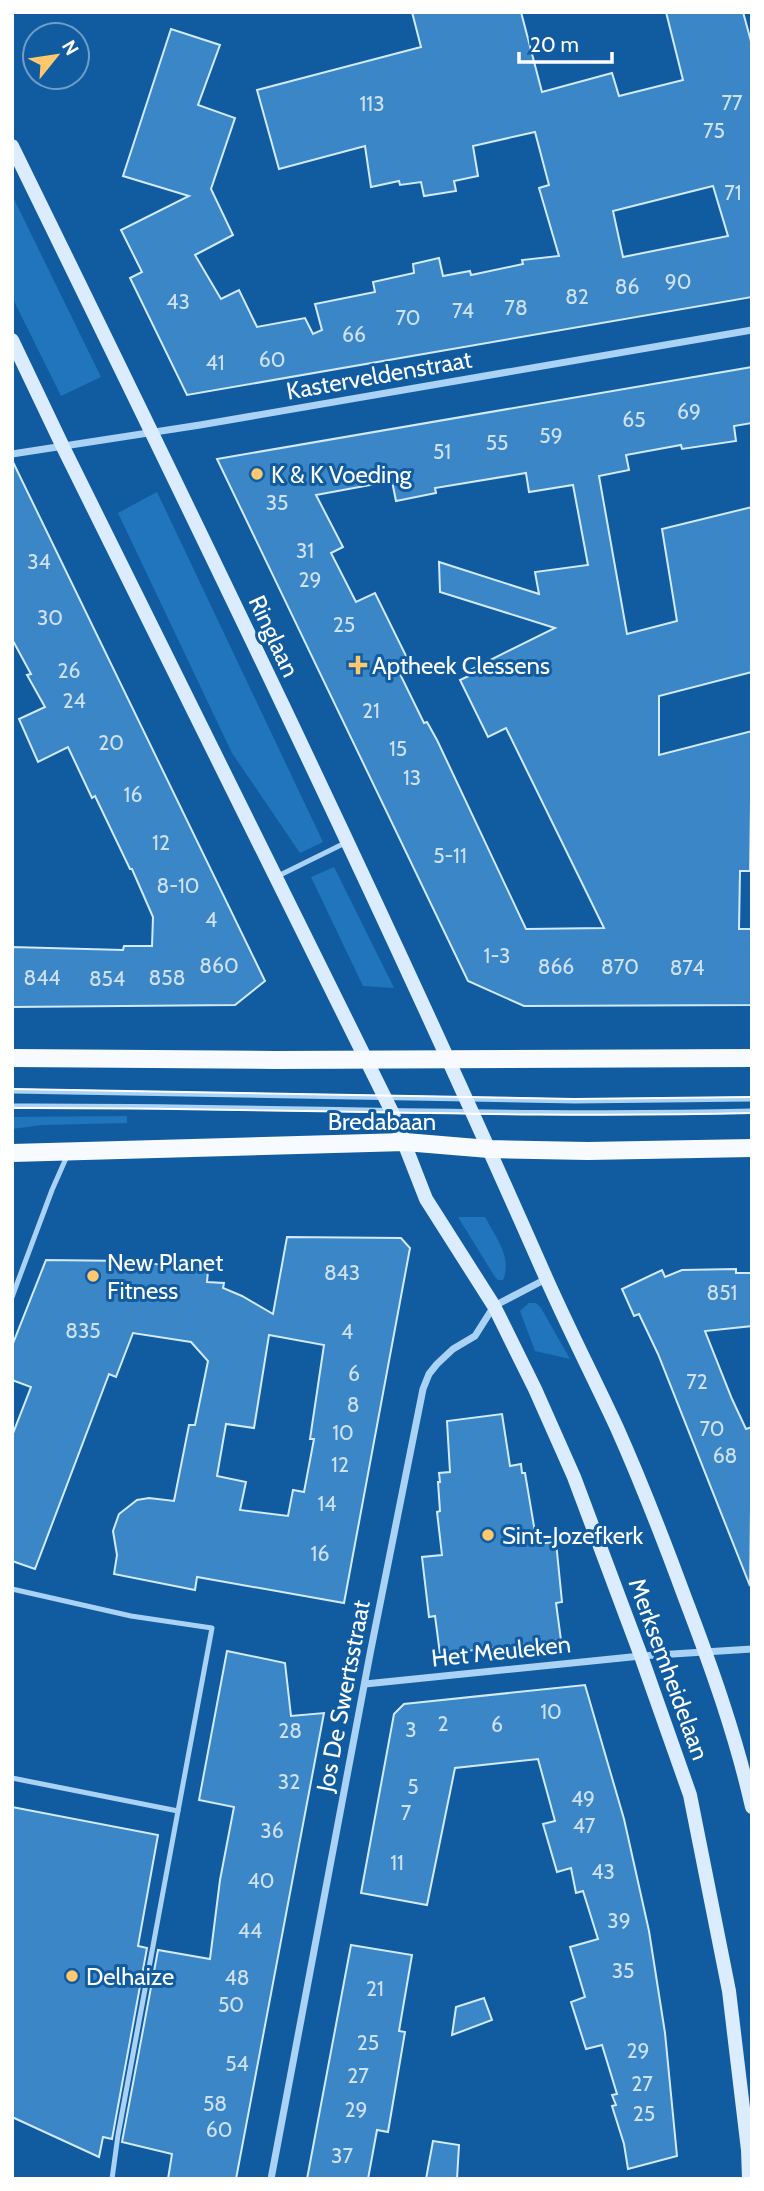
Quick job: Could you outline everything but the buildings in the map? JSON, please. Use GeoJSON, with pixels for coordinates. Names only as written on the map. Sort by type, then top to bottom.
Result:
{"type":"FeatureCollection","features":[{"type":"Feature","properties":{"kind":"main road"},"geometry":{"type":"LineString","coordinates":[[12,1058],[752,1058]]}},
{"type":"Feature","properties":{"kind":"main road","name":"Bredabaan"},"geometry":{"type":"LineString","coordinates":[[12,1153],[405,1142],[489,1149],[603,1151],[752,1148]]}},
{"type":"Feature","properties":{"kind":"street","name":"Ringlaan"},"geometry":{"type":"LineString","coordinates":[[12,146],[153,433],[489,1149]]}},
{"type":"Feature","properties":{"kind":"street","name":"Kasterveldenstraat"},"geometry":{"type":"LineString","coordinates":[[12,454],[153,433],[752,330]]}},
{"type":"Feature","properties":{"kind":"street"},"geometry":{"type":"LineString","coordinates":[[12,340],[365,1058]]}},
{"type":"Feature","properties":{"kind":"street","name":"Merksemheidelaan"},"geometry":{"type":"LineString","coordinates":[[365,1058],[405,1142],[426,1199],[494,1306],[574,1477],[690,1795],[729,1991],[749,2179]]}},
{"type":"Feature","properties":{"kind":"street","name":"Merksemheidelaan"},"geometry":{"type":"LineString","coordinates":[[489,1149],[546,1279],[619,1433],[664,1541],[706,1653],[752,1807]]}},
{"type":"Feature","properties":{"kind":"street"},"geometry":{"type":"LineString","coordinates":[[494,1306],[546,1279]]}},
{"type":"Feature","properties":{"kind":"street","name":"Jos De Swertsstraat"},"geometry":{"type":"LineString","coordinates":[[271,2179],[423,1389],[437,1364],[453,1349],[475,1336],[494,1306]]}},
{"type":"Feature","properties":{"kind":"street","name":"Het Meuleken"},"geometry":{"type":"LineString","coordinates":[[365,1684],[641,1656],[752,1649]]}},
{"type":"Feature","properties":{"kind":"lane"},"geometry":{"type":"LineString","coordinates":[[276,877],[346,842]]}},
{"type":"Feature","properties":{"kind":"lane"},"geometry":{"type":"LineString","coordinates":[[12,1091],[652,1113],[752,1111]]}},
{"type":"Feature","properties":{"kind":"lane"},"geometry":{"type":"LineString","coordinates":[[12,1106],[469,1106],[752,1099]]}},
{"type":"Feature","properties":{"kind":"lane"},"geometry":{"type":"LineString","coordinates":[[12,1297],[69,1152]]}},
{"type":"Feature","properties":{"kind":"lane"},"geometry":{"type":"LineString","coordinates":[[12,1589],[131,1616],[212,1628],[112,2179]]}},
{"type":"Feature","properties":{"kind":"lane"},"geometry":{"type":"LineString","coordinates":[[12,1778],[178,1811]]}},
{"type":"Feature","properties":{"kind":"shaded area"},"geometry":{"type":"Polygon","coordinates":[[[12,195],[101,377],[61,396],[12,297],[12,195]]]}},
{"type":"Feature","properties":{"kind":"shaded area"},"geometry":{"type":"Polygon","coordinates":[[[157,492],[323,842],[300,853],[232,753],[118,513],[157,492]]]}},
{"type":"Feature","properties":{"kind":"shaded area"},"geometry":{"type":"Polygon","coordinates":[[[334,867],[394,988],[363,986],[311,877],[334,867]]]}},
{"type":"Feature","properties":{"kind":"shaded area"},"geometry":{"type":"Polygon","coordinates":[[[127,1116],[127,1123],[42,1125],[12,1129],[12,1117],[127,1116]]]}},
{"type":"Feature","properties":{"kind":"shaded area"},"geometry":{"type":"Polygon","coordinates":[[[458,1217],[485,1217],[504,1255],[506,1272],[503,1280],[495,1277],[458,1217]]]}},
{"type":"Feature","properties":{"kind":"shaded area"},"geometry":{"type":"Polygon","coordinates":[[[529,1303],[536,1303],[541,1308],[570,1359],[535,1351],[520,1311],[529,1303]]]}},
{"type":"Feature","properties":{"kind":"tram line"},"geometry":{"type":"LineString","coordinates":[[12,1089],[574,1099],[752,1097]]}},
{"type":"Feature","properties":{"kind":"tram line"},"geometry":{"type":"LineString","coordinates":[[12,1108],[567,1115],[752,1113]]}},
{"type":"Feature","properties":{"kind":"place","name":"K & K Voeding"},"geometry":{"type":"Point","coordinates":[257,474]}},
{"type":"Feature","properties":{"kind":"place","name":"Aptheek Clessens"},"geometry":{"type":"Point","coordinates":[358,665]}},
{"type":"Feature","properties":{"kind":"place","name":"New Planet Fitness"},"geometry":{"type":"Point","coordinates":[93,1276]}},
{"type":"Feature","properties":{"kind":"place","name":"Sint-Jozefkerk"},"geometry":{"type":"Point","coordinates":[488,1535]}},
{"type":"Feature","properties":{"kind":"place","name":"Delhaize"},"geometry":{"type":"Point","coordinates":[72,1976]}}]}
